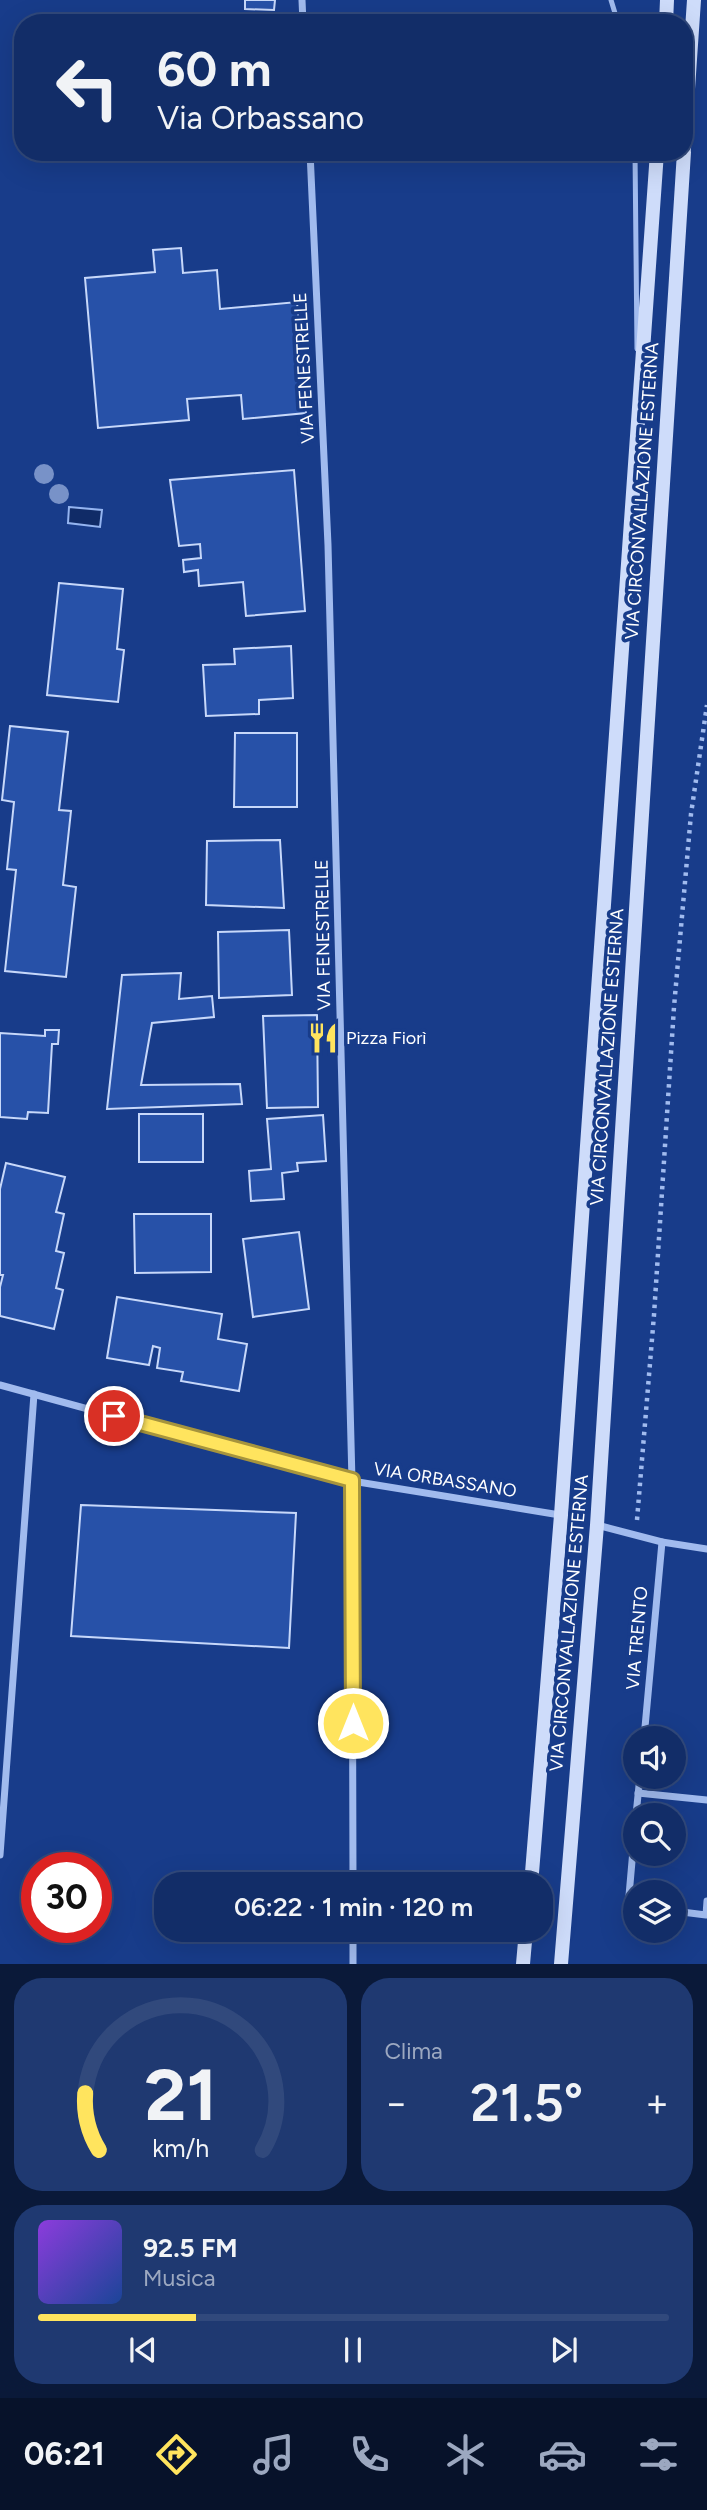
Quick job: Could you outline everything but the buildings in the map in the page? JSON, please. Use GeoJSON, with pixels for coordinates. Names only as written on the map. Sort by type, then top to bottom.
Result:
{"type":"FeatureCollection","features":[{"type":"Feature","properties":{"kind":"main road","name":"VIA CIRCONVALLAZIONE ESTERNA"},"geometry":{"type":"LineString","coordinates":[[531,1872],[561,1515],[656,161]]}},
{"type":"Feature","properties":{"kind":"main road","name":"VIA CIRCONVALLAZIONE ESTERNA"},"geometry":{"type":"LineString","coordinates":[[561,1964],[597,1525],[683,161]]}},
{"type":"Feature","properties":{"kind":"main road"},"geometry":{"type":"LineString","coordinates":[[523,1964],[525,1942]]}},
{"type":"Feature","properties":{"kind":"street","name":"VIA FENESTRELLE"},"geometry":{"type":"LineString","coordinates":[[310,161],[328,545],[352,1480],[353,1872]]}},
{"type":"Feature","properties":{"kind":"street","name":"VIA ORBASSANO"},"geometry":{"type":"LineString","coordinates":[[0,1385],[352,1480],[561,1515]]}},
{"type":"Feature","properties":{"kind":"street"},"geometry":{"type":"LineString","coordinates":[[0,1854],[34,1395]]}},
{"type":"Feature","properties":{"kind":"street"},"geometry":{"type":"LineString","coordinates":[[597,1525],[662,1542],[707,1549]]}},
{"type":"Feature","properties":{"kind":"street","name":"VIA TRENTO"},"geometry":{"type":"LineString","coordinates":[[645,1726],[662,1542]]}},
{"type":"Feature","properties":{"kind":"street"},"geometry":{"type":"LineString","coordinates":[[637,1803],[638,1789]]}},
{"type":"Feature","properties":{"kind":"street"},"geometry":{"type":"LineString","coordinates":[[638,1793],[707,1800]]}},
{"type":"Feature","properties":{"kind":"street"},"geometry":{"type":"LineString","coordinates":[[686,1913],[706,1914],[707,1901]]}},
{"type":"Feature","properties":{"kind":"street"},"geometry":{"type":"LineString","coordinates":[[353,1942],[353,1964]]}},
{"type":"Feature","properties":{"kind":"lane"},"geometry":{"type":"LineString","coordinates":[[635,161],[638,438]]}},
{"type":"Feature","properties":{"kind":"path"},"geometry":{"type":"LineString","coordinates":[[636,1535],[654,1315],[674,1007],[691,814],[707,705]]}},
{"type":"Feature","properties":{"kind":"water"},"geometry":{"type":"Polygon","coordinates":[[[69,507],[102,510],[100,527],[68,523],[69,507]]]}},
{"type":"Feature","properties":{"kind":"place","name":"Pizza Fiorì"},"geometry":{"type":"Point","coordinates":[323,1038]}},
{"type":"Feature","properties":{"kind":"route"},"geometry":{"type":"LineString","coordinates":[[114,1416],[352,1480],[353,1723]]}}]}
